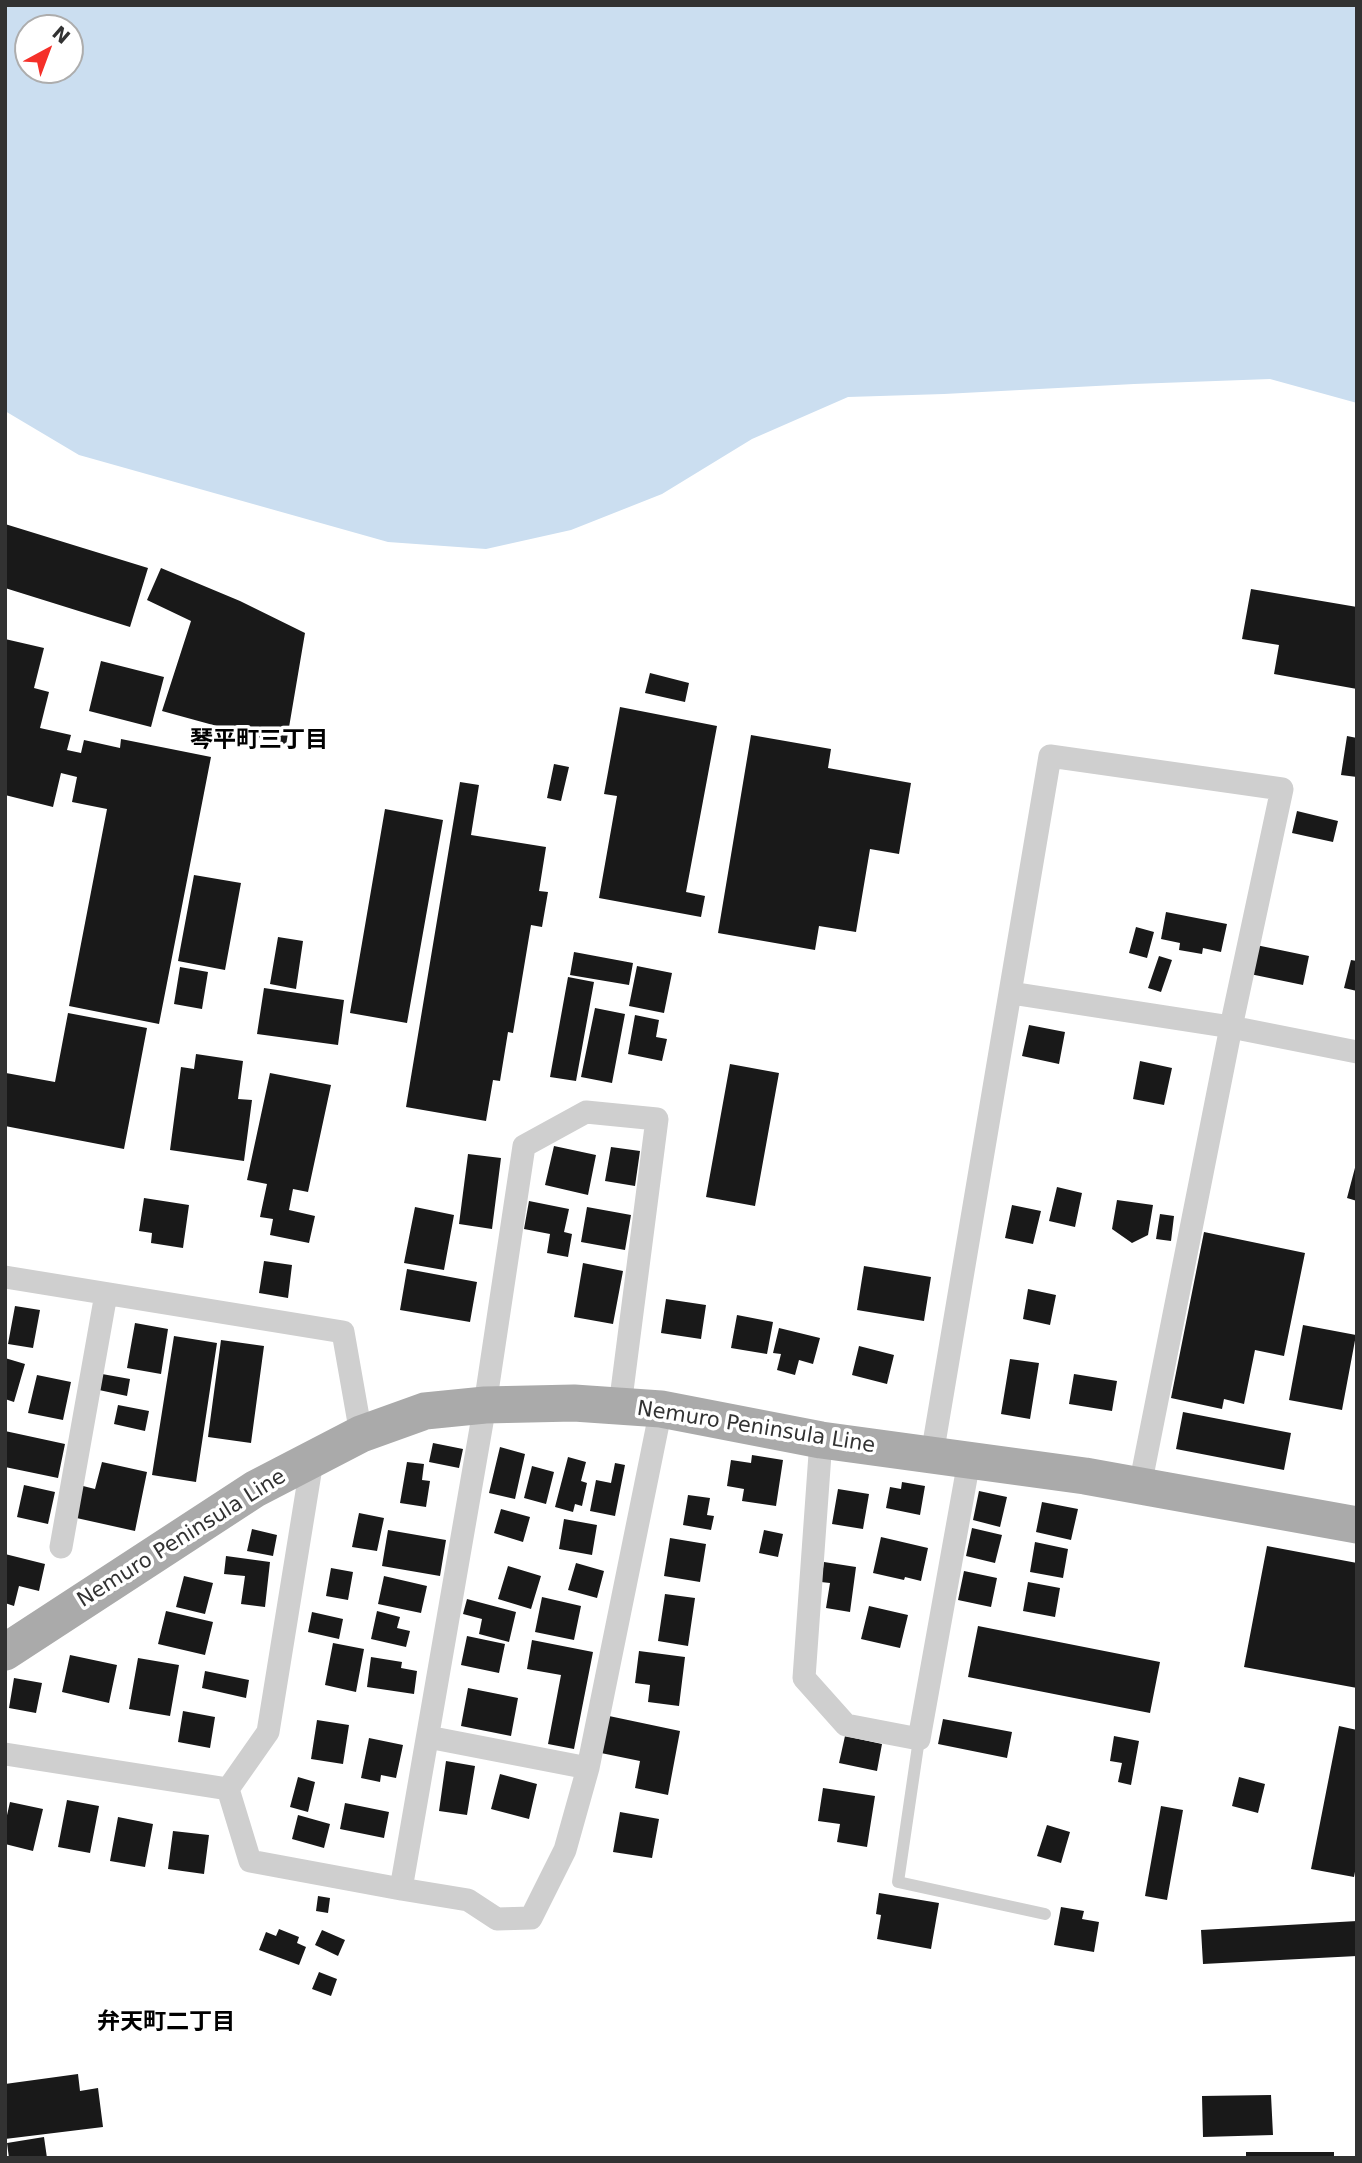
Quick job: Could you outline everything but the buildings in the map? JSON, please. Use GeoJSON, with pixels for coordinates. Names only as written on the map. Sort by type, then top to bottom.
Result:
{"type":"FeatureCollection","features":[{"type":"Feature","properties":{"kind":"main road","name":"Nemuro Peninsula Line"},"geometry":{"type":"LineString","coordinates":[[5,1652],[255,1489],[361,1434],[425,1411],[485,1405],[574,1403],[661,1409],[821,1440],[1085,1476],[1357,1525]]}},
{"type":"Feature","properties":{"kind":"street"},"geometry":{"type":"LineString","coordinates":[[932,1455],[1050,757],[1282,789],[1231,1027],[1140,1486]]}},
{"type":"Feature","properties":{"kind":"street"},"geometry":{"type":"LineString","coordinates":[[1011,993],[1231,1027],[1357,1052]]}},
{"type":"Feature","properties":{"kind":"street"},"geometry":{"type":"LineString","coordinates":[[401,1889],[485,1405],[524,1146],[586,1112],[657,1119],[620,1406]]}},
{"type":"Feature","properties":{"kind":"street"},"geometry":{"type":"LineString","coordinates":[[5,1277],[343,1332],[361,1434]]}},
{"type":"Feature","properties":{"kind":"street"},"geometry":{"type":"LineString","coordinates":[[61,1547],[106,1294]]}},
{"type":"Feature","properties":{"kind":"street"},"geometry":{"type":"LineString","coordinates":[[228,1789],[250,1861],[468,1900],[497,1919],[531,1918],[565,1850],[588,1768],[661,1409]]}},
{"type":"Feature","properties":{"kind":"street"},"geometry":{"type":"LineString","coordinates":[[821,1440],[804,1678],[846,1725],[919,1739],[969,1461]]}},
{"type":"Feature","properties":{"kind":"street"},"geometry":{"type":"LineString","coordinates":[[228,1789],[268,1732],[312,1461]]}},
{"type":"Feature","properties":{"kind":"street"},"geometry":{"type":"LineString","coordinates":[[428,1737],[588,1768]]}},
{"type":"Feature","properties":{"kind":"street"},"geometry":{"type":"LineString","coordinates":[[5,1754],[228,1789]]}},
{"type":"Feature","properties":{"kind":"lane"},"geometry":{"type":"LineString","coordinates":[[919,1739],[898,1882],[1045,1914]]}},
{"type":"Feature","properties":{"kind":"water"},"geometry":{"type":"Polygon","coordinates":[[[5,5],[1357,5],[1357,403],[1270,379],[848,397],[752,439],[662,494],[571,530],[486,549],[388,542],[79,455],[5,411],[5,5]]]}},
{"type":"Feature","properties":{"kind":"district","name":"琴平町三丁目"},"geometry":{"type":"Point","coordinates":[259,741]}},
{"type":"Feature","properties":{"kind":"district","name":"弁天町二丁目"},"geometry":{"type":"Point","coordinates":[166,2023]}}]}
